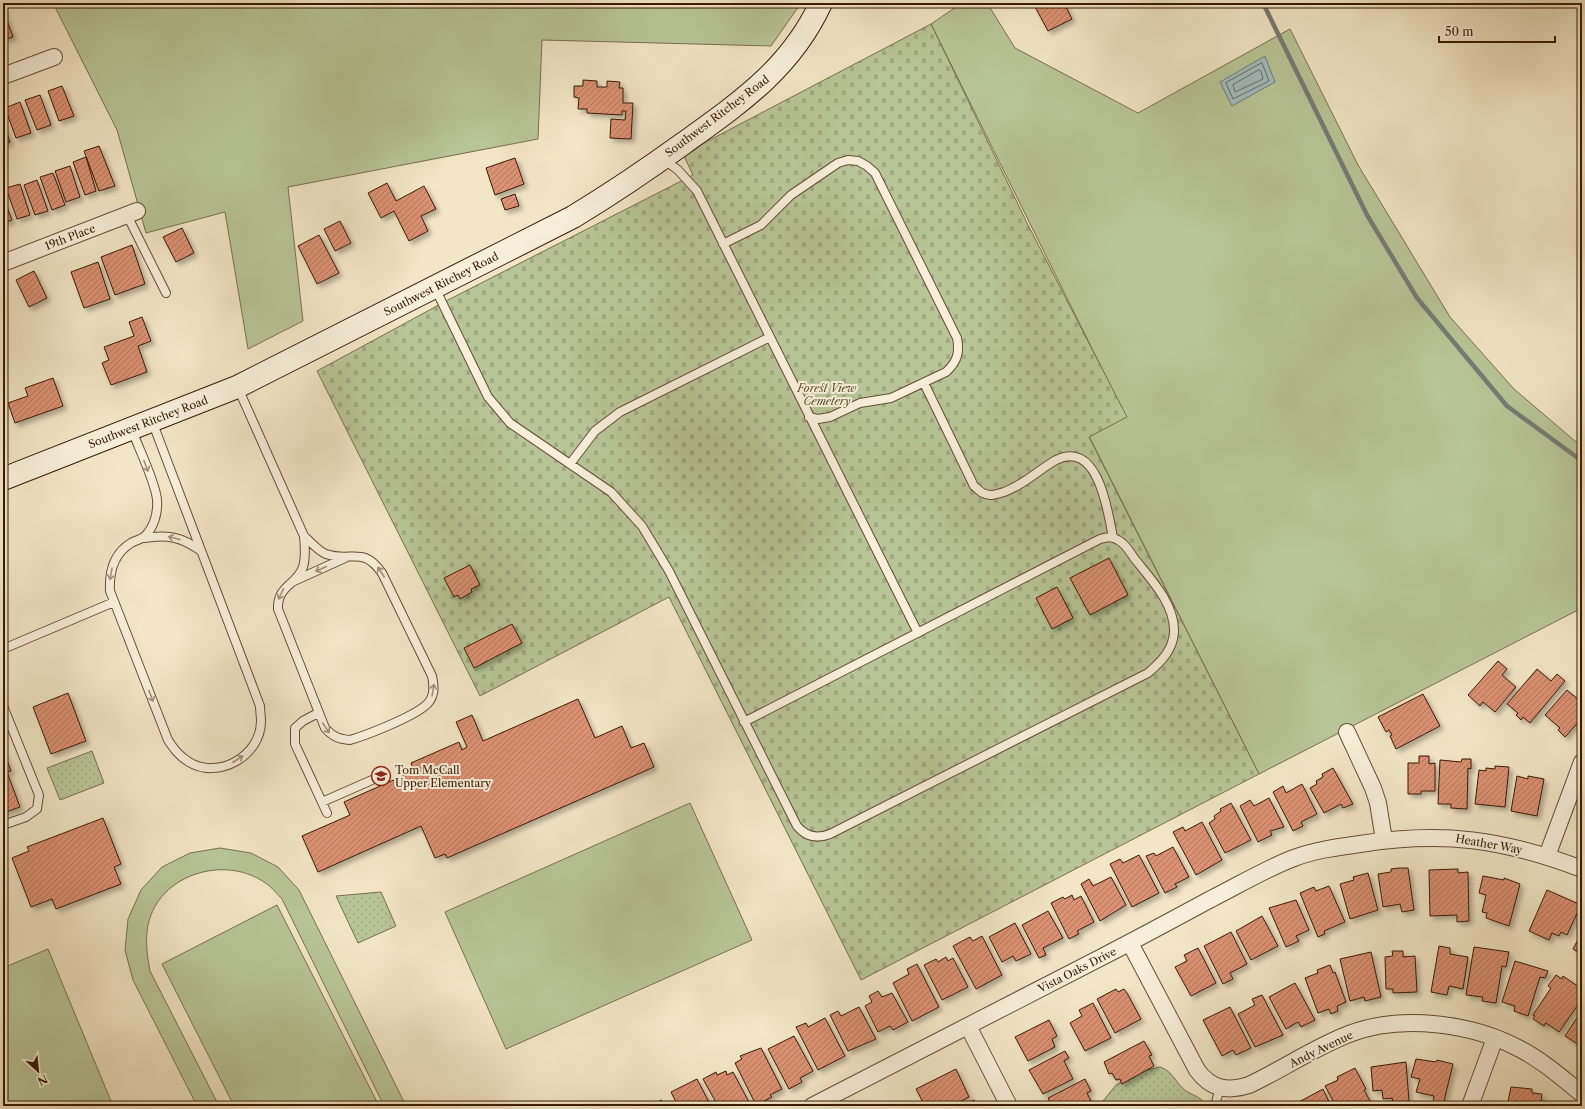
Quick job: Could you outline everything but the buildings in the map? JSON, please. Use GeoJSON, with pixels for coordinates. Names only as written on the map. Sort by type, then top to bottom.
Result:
{"type":"FeatureCollection","features":[{"type":"Feature","properties":{"kind":"street","name":"Southwest Ritchey Road"},"geometry":{"type":"LineString","coordinates":[[3,479],[237,387],[572,217],[608,196],[663,158],[734,107],[772,75],[798,44],[821,3]]}},
{"type":"Feature","properties":{"kind":"street"},"geometry":{"type":"LineString","coordinates":[[3,76],[54,56]]}},
{"type":"Feature","properties":{"kind":"street","name":"19th Place"},"geometry":{"type":"LineString","coordinates":[[3,263],[132,213]]}},
{"type":"Feature","properties":{"kind":"street"},"geometry":{"type":"LineString","coordinates":[[1347,732],[1373,788],[1378,803],[1384,840]]}},
{"type":"Feature","properties":{"kind":"street"},"geometry":{"type":"LineString","coordinates":[[1547,856],[1578,768],[1582,762]]}},
{"type":"Feature","properties":{"kind":"street","name":"Heather Way"},"geometry":{"type":"LineString","coordinates":[[1347,846],[1384,840],[1442,837],[1475,840],[1547,856],[1582,869]]}},
{"type":"Feature","properties":{"kind":"street","name":"Vista Oaks Drive"},"geometry":{"type":"LineString","coordinates":[[812,1106],[1130,943],[1271,867],[1304,855],[1347,846]]}},
{"type":"Feature","properties":{"kind":"street","name":"Andy Avenue"},"geometry":{"type":"LineString","coordinates":[[1130,943],[1197,1070],[1208,1082],[1220,1087],[1236,1089],[1249,1085],[1350,1033],[1400,1024],[1422,1023],[1460,1028],[1495,1038],[1520,1049],[1549,1067],[1582,1094]]}},
{"type":"Feature","properties":{"kind":"street"},"geometry":{"type":"LineString","coordinates":[[968,1026],[1009,1106]]}},
{"type":"Feature","properties":{"kind":"street"},"geometry":{"type":"LineString","coordinates":[[1470,1106],[1495,1038]]}},
{"type":"Feature","properties":{"kind":"lane"},"geometry":{"type":"LineString","coordinates":[[663,158],[678,170],[697,191],[918,633]]}},
{"type":"Feature","properties":{"kind":"lane"},"geometry":{"type":"LineString","coordinates":[[723,244],[761,225],[791,195],[838,162],[848,160],[858,162],[868,166],[875,173],[957,338],[959,348],[958,357],[953,366],[946,372],[924,384],[891,398],[860,403],[830,417],[818,419],[809,417]]}},
{"type":"Feature","properties":{"kind":"lane"},"geometry":{"type":"LineString","coordinates":[[132,213],[166,293]]}},
{"type":"Feature","properties":{"kind":"lane"},"geometry":{"type":"LineString","coordinates":[[434,287],[488,397],[510,423],[611,492],[642,526],[669,571],[744,722],[797,826],[808,835],[816,837],[830,834],[1148,673],[1161,662],[1170,648],[1174,632],[1172,616],[1158,588],[1124,544],[1113,538],[1100,539],[744,722]]}},
{"type":"Feature","properties":{"kind":"lane"},"geometry":{"type":"LineString","coordinates":[[570,464],[595,431],[620,412],[770,337]]}},
{"type":"Feature","properties":{"kind":"lane"},"geometry":{"type":"LineString","coordinates":[[924,384],[974,486],[984,493],[995,495],[1015,488],[1063,457],[1072,456],[1080,458],[1093,469],[1107,505],[1113,538]]}},
{"type":"Feature","properties":{"kind":"lane"},"geometry":{"type":"LineString","coordinates":[[237,387],[304,536],[305,554],[303,568],[292,582],[281,592],[278,608],[325,728],[332,736],[350,740],[408,716],[423,708],[429,702],[433,693],[434,684],[432,676],[382,573],[370,560],[363,556],[336,556],[325,554],[304,536]]}},
{"type":"Feature","properties":{"kind":"lane"},"geometry":{"type":"LineString","coordinates":[[152,421],[202,552],[260,706],[262,722],[258,738],[249,752],[236,762],[221,767],[205,768],[190,763],[177,753],[168,740],[110,591],[109,577],[113,564],[120,552],[131,543],[144,538],[159,535],[175,537],[189,542],[202,552]]}},
{"type":"Feature","properties":{"kind":"lane"},"geometry":{"type":"LineString","coordinates":[[132,429],[157,498],[157,512],[152,526],[144,538]]}},
{"type":"Feature","properties":{"kind":"lane"},"geometry":{"type":"LineString","coordinates":[[292,582],[350,556]]}},
{"type":"Feature","properties":{"kind":"lane"},"geometry":{"type":"LineString","coordinates":[[3,649],[114,602]]}},
{"type":"Feature","properties":{"kind":"lane"},"geometry":{"type":"LineString","coordinates":[[3,706],[39,795],[37,809],[26,817],[3,825]]}},
{"type":"Feature","properties":{"kind":"lane"},"geometry":{"type":"LineString","coordinates":[[318,713],[303,720],[295,728],[294,734],[295,744],[327,813]]}},
{"type":"Feature","properties":{"kind":"lane"},"geometry":{"type":"LineString","coordinates":[[322,802],[372,780]]}},
{"type":"Feature","properties":{"kind":"lane"},"geometry":{"type":"LineString","coordinates":[[1215,1106],[1220,1087]]}},
{"type":"Feature","properties":{"kind":"green space"},"geometry":{"type":"Polygon","coordinates":[[[53,3],[801,3],[771,46],[542,40],[538,139],[288,187],[303,321],[248,349],[225,212],[146,233],[117,130],[53,3]]]}},
{"type":"Feature","properties":{"kind":"green space"},"geometry":{"type":"Polygon","coordinates":[[[962,3],[987,3],[1015,48],[1138,113],[1290,29],[1358,165],[1450,317],[1514,389],[1582,447],[1582,608],[1259,774],[1089,436],[1126,417],[931,24],[962,3]]]}},
{"type":"Feature","properties":{"kind":"green space","name":"Forest View Cemetery"},"geometry":{"type":"Polygon","coordinates":[[[931,24],[1028,225],[1127,417],[1089,437],[1259,774],[861,980],[669,597],[480,696],[317,371],[446,301],[693,175],[683,154],[931,24]]]}},
{"type":"Feature","properties":{"kind":"green space"},"geometry":{"type":"Polygon","coordinates":[[[92,751],[104,783],[60,800],[47,768],[92,751]]]}},
{"type":"Feature","properties":{"kind":"green space"},"geometry":{"type":"Polygon","coordinates":[[[690,803],[752,940],[506,1049],[445,912],[690,803]]]}},
{"type":"Feature","properties":{"kind":"green space"},"geometry":{"type":"Polygon","coordinates":[[[220,848],[251,853],[278,867],[299,890],[406,1106],[384,1106],[282,899],[264,882],[248,874],[231,870],[213,870],[195,874],[179,882],[165,893],[155,907],[147,931],[147,948],[150,971],[219,1106],[197,1106],[133,980],[125,950],[128,919],[141,890],[162,867],[190,853],[220,848]]]}},
{"type":"Feature","properties":{"kind":"green space"},"geometry":{"type":"Polygon","coordinates":[[[381,892],[396,926],[358,943],[336,896],[381,892]]]}},
{"type":"Feature","properties":{"kind":"green space"},"geometry":{"type":"Polygon","coordinates":[[[277,905],[379,1106],[234,1106],[162,964],[277,905]]]}},
{"type":"Feature","properties":{"kind":"green space"},"geometry":{"type":"Polygon","coordinates":[[[48,949],[113,1106],[3,1106],[3,968],[48,949]]]}},
{"type":"Feature","properties":{"kind":"green space"},"geometry":{"type":"Polygon","coordinates":[[[1160,1067],[1168,1071],[1186,1091],[1200,1099],[1206,1106],[1099,1106],[1116,1085],[1143,1071],[1160,1067]]]}},
{"type":"Feature","properties":{"kind":"water"},"geometry":{"type":"Polygon","coordinates":[[[1265,56],[1275,82],[1232,106],[1220,82],[1265,56]]]}},
{"type":"Feature","properties":{"kind":"waterway"},"geometry":{"type":"LineString","coordinates":[[1263,3],[1367,215],[1417,298],[1507,406],[1582,461]]}},
{"type":"Feature","properties":{"kind":"place","name":"Tom McCall Upper Elementary"},"geometry":{"type":"Point","coordinates":[381,776]}}]}
